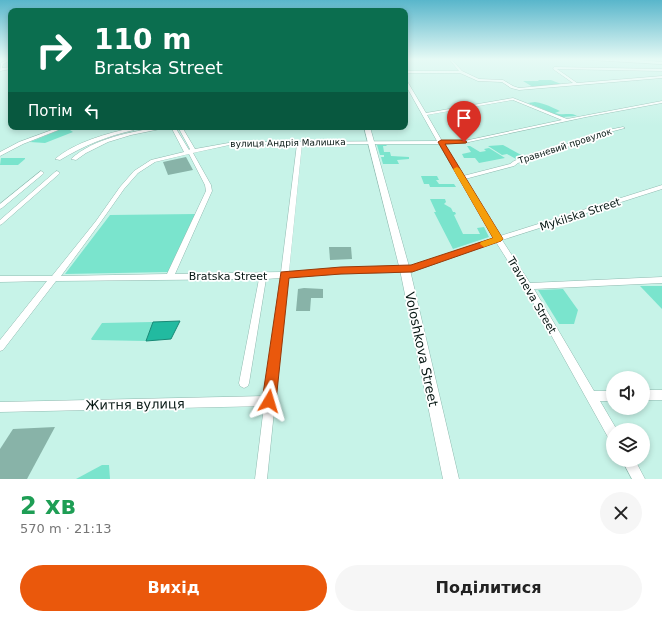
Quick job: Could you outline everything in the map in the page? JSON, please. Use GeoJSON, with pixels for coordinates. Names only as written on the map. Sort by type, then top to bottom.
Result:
{"type":"FeatureCollection","features":[{"type":"Feature","properties":{"kind":"street"},"geometry":{"type":"LineString","coordinates":[[504,81],[512,87],[519,89],[609,81]]}},
{"type":"Feature","properties":{"kind":"street"},"geometry":{"type":"LineString","coordinates":[[572,81],[576,84]]}},
{"type":"Feature","properties":{"kind":"street","name":"Travneva Street"},"geometry":{"type":"LineString","coordinates":[[408,86],[498,239],[528,286],[606,423]]}},
{"type":"Feature","properties":{"kind":"street"},"geometry":{"type":"LineString","coordinates":[[425,114],[513,99],[566,120]]}},
{"type":"Feature","properties":{"kind":"street","name":"вулиця Андрія Малишка"},"geometry":{"type":"LineString","coordinates":[[0,347],[127,183],[140,169],[153,161],[190,152],[234,144],[300,142],[464,142],[566,120],[662,102]]}},
{"type":"Feature","properties":{"kind":"street","name":"Травневий провулок"},"geometry":{"type":"LineString","coordinates":[[462,178],[512,165],[538,153],[587,141],[605,132],[623,128]]}},
{"type":"Feature","properties":{"kind":"street"},"geometry":{"type":"LineString","coordinates":[[0,154],[21,143],[56,130]]}},
{"type":"Feature","properties":{"kind":"street"},"geometry":{"type":"LineString","coordinates":[[58,159],[84,144],[106,135],[128,130]]}},
{"type":"Feature","properties":{"kind":"street"},"geometry":{"type":"LineString","coordinates":[[74,159],[94,146],[117,137],[152,130]]}},
{"type":"Feature","properties":{"kind":"street"},"geometry":{"type":"LineString","coordinates":[[170,276],[209,191],[208,185],[190,152],[186,151],[175,130]]}},
{"type":"Feature","properties":{"kind":"street"},"geometry":{"type":"LineString","coordinates":[[182,130],[193,149],[190,152]]}},
{"type":"Feature","properties":{"kind":"street","name":"Voloshkova Street"},"geometry":{"type":"LineString","coordinates":[[368,130],[405,270],[451,479]]}},
{"type":"Feature","properties":{"kind":"street"},"geometry":{"type":"LineString","coordinates":[[261,479],[300,142]]}},
{"type":"Feature","properties":{"kind":"street"},"geometry":{"type":"LineString","coordinates":[[0,207],[42,173]]}},
{"type":"Feature","properties":{"kind":"street"},"geometry":{"type":"LineString","coordinates":[[0,223],[57,173]]}},
{"type":"Feature","properties":{"kind":"street","name":"Mykilska Street"},"geometry":{"type":"LineString","coordinates":[[498,239],[662,187]]}},
{"type":"Feature","properties":{"kind":"street","name":"Bratska Street"},"geometry":{"type":"LineString","coordinates":[[0,279],[263,276],[341,271],[405,270],[422,266],[498,239]]}},
{"type":"Feature","properties":{"kind":"street"},"geometry":{"type":"LineString","coordinates":[[244,383],[263,276]]}},
{"type":"Feature","properties":{"kind":"street"},"geometry":{"type":"LineString","coordinates":[[528,286],[662,280]]}},
{"type":"Feature","properties":{"kind":"street"},"geometry":{"type":"LineString","coordinates":[[650,395],[662,395]]}},
{"type":"Feature","properties":{"kind":"street"},"geometry":{"type":"LineString","coordinates":[[590,396],[606,396]]}},
{"type":"Feature","properties":{"kind":"street","name":"Житня вулиця"},"geometry":{"type":"LineString","coordinates":[[0,407],[269,401]]}},
{"type":"Feature","properties":{"kind":"street"},"geometry":{"type":"LineString","coordinates":[[632,467],[639,479]]}},
{"type":"Feature","properties":{"kind":"shaded area"},"geometry":{"type":"Polygon","coordinates":[[[524,81],[554,81],[561,84],[533,87],[524,81]]]}},
{"type":"Feature","properties":{"kind":"shaded area"},"geometry":{"type":"Polygon","coordinates":[[[535,102],[560,111],[555,113],[572,114],[577,116],[562,117],[528,103],[535,102]]]}},
{"type":"Feature","properties":{"kind":"shaded area"},"geometry":{"type":"Polygon","coordinates":[[[59,130],[70,130],[73,132],[45,143],[30,142],[59,130]]]}},
{"type":"Feature","properties":{"kind":"shaded area"},"geometry":{"type":"Polygon","coordinates":[[[377,145],[386,145],[387,146],[383,146],[384,152],[390,152],[391,156],[409,157],[409,159],[397,160],[399,164],[383,164],[381,157],[384,157],[384,155],[380,155],[377,145]]]}},
{"type":"Feature","properties":{"kind":"shaded area"},"geometry":{"type":"Polygon","coordinates":[[[503,145],[523,156],[516,159],[507,154],[502,155],[488,146],[503,145]]]}},
{"type":"Feature","properties":{"kind":"shaded area"},"geometry":{"type":"Polygon","coordinates":[[[467,146],[470,146],[480,152],[486,151],[484,149],[489,148],[505,158],[479,163],[475,158],[464,158],[462,154],[471,152],[467,146]]]}},
{"type":"Feature","properties":{"kind":"shaded area"},"geometry":{"type":"Polygon","coordinates":[[[1,158],[25,159],[18,165],[0,165],[1,158]]]}},
{"type":"Feature","properties":{"kind":"shaded area"},"geometry":{"type":"Polygon","coordinates":[[[421,176],[437,176],[439,180],[436,180],[439,184],[454,184],[456,187],[430,187],[429,184],[424,184],[421,176]]]}},
{"type":"Feature","properties":{"kind":"shaded area"},"geometry":{"type":"Polygon","coordinates":[[[430,199],[445,199],[446,202],[444,204],[455,212],[456,214],[454,215],[463,234],[480,234],[477,228],[484,227],[489,237],[453,249],[434,212],[436,212],[430,199]]]}},
{"type":"Feature","properties":{"kind":"shaded area"},"geometry":{"type":"Polygon","coordinates":[[[196,214],[168,272],[65,274],[110,215],[196,214]]]}},
{"type":"Feature","properties":{"kind":"shaded area"},"geometry":{"type":"Polygon","coordinates":[[[640,286],[662,286],[662,309],[640,286]]]}},
{"type":"Feature","properties":{"kind":"shaded area"},"geometry":{"type":"Polygon","coordinates":[[[563,289],[578,310],[574,324],[559,324],[538,290],[563,289]]]}},
{"type":"Feature","properties":{"kind":"shaded area"},"geometry":{"type":"Polygon","coordinates":[[[180,321],[171,339],[146,341],[153,322],[180,321]]]}},
{"type":"Feature","properties":{"kind":"shaded area"},"geometry":{"type":"Polygon","coordinates":[[[153,322],[146,341],[91,339],[102,323],[153,322]]]}},
{"type":"Feature","properties":{"kind":"shaded area"},"geometry":{"type":"Polygon","coordinates":[[[102,465],[109,465],[110,479],[76,479],[102,465]]]}},
{"type":"Feature","properties":{"kind":"building"},"geometry":{"type":"Polygon","coordinates":[[[186,157],[193,170],[168,175],[163,162],[186,157]]]}},
{"type":"Feature","properties":{"kind":"building"},"geometry":{"type":"Polygon","coordinates":[[[329,247],[351,247],[352,259],[330,260],[329,247]]]}},
{"type":"Feature","properties":{"kind":"building"},"geometry":{"type":"Polygon","coordinates":[[[298,289],[323,289],[323,298],[311,298],[310,311],[296,311],[298,289]]]}},
{"type":"Feature","properties":{"kind":"building"},"geometry":{"type":"Polygon","coordinates":[[[55,427],[27,479],[0,479],[0,449],[13,429],[55,427]]]}},
{"type":"Feature","properties":{"kind":"slow traffic"},"geometry":{"type":"LineString","coordinates":[[457,169],[498,239],[484,244]]}},
{"type":"Feature","properties":{"kind":"route"},"geometry":{"type":"LineString","coordinates":[[269,401],[284,275],[298,273],[412,269],[498,239],[441,142],[464,142]]}}]}
